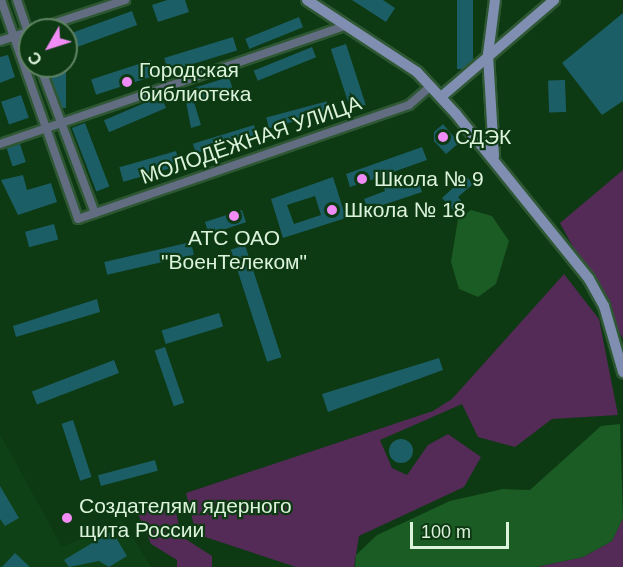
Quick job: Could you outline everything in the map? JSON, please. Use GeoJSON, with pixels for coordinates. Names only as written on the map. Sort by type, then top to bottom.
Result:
{"type":"FeatureCollection","features":[{"type":"Feature","properties":{"kind":"main road"},"geometry":{"type":"LineString","coordinates":[[307,0],[431,86],[495,160],[589,279],[604,306],[623,372]]}},
{"type":"Feature","properties":{"kind":"main road"},"geometry":{"type":"LineString","coordinates":[[495,0],[488,54],[495,160]]}},
{"type":"Feature","properties":{"kind":"main road"},"geometry":{"type":"LineString","coordinates":[[441,97],[488,54],[554,0]]}},
{"type":"Feature","properties":{"kind":"street"},"geometry":{"type":"LineString","coordinates":[[2,0],[44,129]]}},
{"type":"Feature","properties":{"kind":"street"},"geometry":{"type":"LineString","coordinates":[[17,0],[24,18]]}},
{"type":"Feature","properties":{"kind":"street"},"geometry":{"type":"LineString","coordinates":[[73,18],[125,0]]}},
{"type":"Feature","properties":{"kind":"street"},"geometry":{"type":"LineString","coordinates":[[0,144],[345,26]]}},
{"type":"Feature","properties":{"kind":"street"},"geometry":{"type":"LineString","coordinates":[[0,41],[18,36]]}},
{"type":"Feature","properties":{"kind":"street"},"geometry":{"type":"LineString","coordinates":[[44,78],[95,213]]}},
{"type":"Feature","properties":{"kind":"street","name":"МОЛОДЁЖНАЯ УЛИЦА"},"geometry":{"type":"LineString","coordinates":[[44,129],[78,219],[409,105],[431,86]]}},
{"type":"Feature","properties":{"kind":"shaded area"},"geometry":{"type":"Polygon","coordinates":[[[623,170],[623,339],[560,223],[623,170]]]}},
{"type":"Feature","properties":{"kind":"shaded area"},"geometry":{"type":"Polygon","coordinates":[[[471,210],[492,216],[509,241],[496,284],[478,297],[459,289],[451,262],[458,219],[471,210]]]}},
{"type":"Feature","properties":{"kind":"shaded area"},"geometry":{"type":"Polygon","coordinates":[[[564,274],[599,319],[618,415],[552,419],[515,447],[478,437],[462,404],[380,440],[392,468],[407,475],[428,445],[448,434],[481,457],[464,487],[359,536],[354,567],[296,567],[196,534],[186,493],[433,411],[452,399],[564,274]]]}},
{"type":"Feature","properties":{"kind":"shaded area"},"geometry":{"type":"Polygon","coordinates":[[[620,424],[623,518],[612,541],[583,557],[536,567],[355,567],[356,555],[377,535],[450,501],[503,489],[530,490],[601,426],[620,424]]]}},
{"type":"Feature","properties":{"kind":"shaded area"},"geometry":{"type":"Polygon","coordinates":[[[0,434],[62,547],[122,520],[151,567],[0,567],[0,434]]]}},
{"type":"Feature","properties":{"kind":"shaded area"},"geometry":{"type":"Polygon","coordinates":[[[174,501],[181,536],[212,556],[212,567],[177,567],[177,560],[151,544],[137,512],[174,501]]]}},
{"type":"Feature","properties":{"kind":"shaded area"},"geometry":{"type":"Polygon","coordinates":[[[623,518],[623,567],[536,567],[583,557],[612,541],[623,518]]]}},
{"type":"Feature","properties":{"kind":"building"},"geometry":{"type":"Polygon","coordinates":[[[167,0],[185,0],[189,12],[158,22],[152,5],[167,0]]]}},
{"type":"Feature","properties":{"kind":"building"},"geometry":{"type":"Polygon","coordinates":[[[352,0],[383,0],[395,8],[386,22],[352,0]]]}},
{"type":"Feature","properties":{"kind":"building"},"geometry":{"type":"Polygon","coordinates":[[[457,0],[473,0],[473,69],[457,69],[457,0]]]}},
{"type":"Feature","properties":{"kind":"building"},"geometry":{"type":"Polygon","coordinates":[[[132,11],[137,25],[78,47],[78,31],[132,11]]]}},
{"type":"Feature","properties":{"kind":"building"},"geometry":{"type":"Polygon","coordinates":[[[623,13],[623,101],[602,115],[562,63],[623,13]]]}},
{"type":"Feature","properties":{"kind":"building"},"geometry":{"type":"Polygon","coordinates":[[[299,17],[303,27],[249,49],[245,39],[299,17]]]}},
{"type":"Feature","properties":{"kind":"building"},"geometry":{"type":"Polygon","coordinates":[[[233,37],[237,50],[168,71],[164,58],[233,37]]]}},
{"type":"Feature","properties":{"kind":"building"},"geometry":{"type":"Polygon","coordinates":[[[346,44],[366,105],[351,110],[331,49],[346,44]]]}},
{"type":"Feature","properties":{"kind":"building"},"geometry":{"type":"Polygon","coordinates":[[[312,47],[316,57],[258,81],[254,71],[312,47]]]}},
{"type":"Feature","properties":{"kind":"building"},"geometry":{"type":"Polygon","coordinates":[[[8,55],[15,77],[0,83],[0,57],[8,55]]]}},
{"type":"Feature","properties":{"kind":"building"},"geometry":{"type":"Polygon","coordinates":[[[151,60],[156,75],[96,95],[91,79],[151,60]]]}},
{"type":"Feature","properties":{"kind":"building"},"geometry":{"type":"Polygon","coordinates":[[[229,77],[233,90],[194,102],[201,125],[191,128],[184,91],[229,77]]]}},
{"type":"Feature","properties":{"kind":"building"},"geometry":{"type":"Polygon","coordinates":[[[52,78],[66,78],[66,108],[52,108],[52,78]]]}},
{"type":"Feature","properties":{"kind":"building"},"geometry":{"type":"Polygon","coordinates":[[[565,80],[566,112],[549,113],[548,81],[565,80]]]}},
{"type":"Feature","properties":{"kind":"building"},"geometry":{"type":"Polygon","coordinates":[[[21,95],[29,118],[9,125],[1,102],[21,95]]]}},
{"type":"Feature","properties":{"kind":"building"},"geometry":{"type":"Polygon","coordinates":[[[161,96],[166,108],[109,132],[104,120],[161,96]]]}},
{"type":"Feature","properties":{"kind":"building"},"geometry":{"type":"Polygon","coordinates":[[[328,101],[331,112],[269,128],[266,118],[328,101]]]}},
{"type":"Feature","properties":{"kind":"building"},"geometry":{"type":"Polygon","coordinates":[[[85,123],[109,186],[96,192],[72,128],[85,123]]]}},
{"type":"Feature","properties":{"kind":"building"},"geometry":{"type":"Polygon","coordinates":[[[443,124],[459,143],[446,154],[434,141],[434,132],[443,124]]]}},
{"type":"Feature","properties":{"kind":"building"},"geometry":{"type":"Polygon","coordinates":[[[254,125],[257,135],[196,153],[193,144],[254,125]]]}},
{"type":"Feature","properties":{"kind":"building"},"geometry":{"type":"Polygon","coordinates":[[[20,144],[26,162],[13,166],[7,148],[20,144]]]}},
{"type":"Feature","properties":{"kind":"building","name":"Школа № 9"},"geometry":{"type":"Polygon","coordinates":[[[422,147],[427,160],[393,172],[399,186],[418,180],[422,192],[368,210],[364,199],[385,191],[380,177],[350,187],[346,174],[422,147]]]}},
{"type":"Feature","properties":{"kind":"building"},"geometry":{"type":"Polygon","coordinates":[[[176,151],[180,165],[123,182],[119,167],[176,151]]]}},
{"type":"Feature","properties":{"kind":"building"},"geometry":{"type":"Polygon","coordinates":[[[23,175],[27,190],[51,183],[57,202],[18,215],[1,180],[23,175]]]}},
{"type":"Feature","properties":{"kind":"building"},"geometry":{"type":"Polygon","coordinates":[[[466,176],[473,184],[458,197],[463,203],[454,211],[442,198],[466,176]]]}},
{"type":"Feature","properties":{"kind":"building","name":"Школа № 18"},"geometry":{"type":"Polygon","coordinates":[[[333,177],[346,218],[283,238],[271,199],[333,177]],[[315,196],[287,205],[294,224],[321,215],[315,196]]]}},
{"type":"Feature","properties":{"kind":"building","name":"АТС ОАО \"ВоенТелеком\""},"geometry":{"type":"Polygon","coordinates":[[[242,210],[246,222],[209,234],[205,222],[242,210]]]}},
{"type":"Feature","properties":{"kind":"building"},"geometry":{"type":"Polygon","coordinates":[[[54,224],[58,239],[29,247],[25,232],[54,224]]]}},
{"type":"Feature","properties":{"kind":"building"},"geometry":{"type":"Polygon","coordinates":[[[191,242],[194,255],[107,275],[104,262],[191,242]]]}},
{"type":"Feature","properties":{"kind":"building"},"geometry":{"type":"Polygon","coordinates":[[[245,245],[281,357],[267,362],[231,250],[245,245]]]}},
{"type":"Feature","properties":{"kind":"building"},"geometry":{"type":"Polygon","coordinates":[[[97,299],[100,312],[16,337],[13,326],[97,299]]]}},
{"type":"Feature","properties":{"kind":"building"},"geometry":{"type":"Polygon","coordinates":[[[219,313],[223,326],[166,344],[162,331],[219,313]]]}},
{"type":"Feature","properties":{"kind":"building"},"geometry":{"type":"Polygon","coordinates":[[[165,347],[184,403],[174,406],[155,351],[165,347]]]}},
{"type":"Feature","properties":{"kind":"building"},"geometry":{"type":"Polygon","coordinates":[[[439,358],[443,370],[328,412],[322,394],[439,358]]]}},
{"type":"Feature","properties":{"kind":"building"},"geometry":{"type":"Polygon","coordinates":[[[114,360],[119,373],[37,405],[32,392],[114,360]]]}},
{"type":"Feature","properties":{"kind":"building"},"geometry":{"type":"Polygon","coordinates":[[[73,420],[92,477],[80,481],[62,424],[73,420]]]}},
{"type":"Feature","properties":{"kind":"building"},"geometry":{"type":"Polygon","coordinates":[[[401,439],[410,442],[413,451],[410,460],[401,463],[392,460],[389,451],[392,442],[401,439]]]}},
{"type":"Feature","properties":{"kind":"building"},"geometry":{"type":"Polygon","coordinates":[[[155,460],[158,471],[101,486],[98,475],[155,460]]]}},
{"type":"Feature","properties":{"kind":"building"},"geometry":{"type":"Polygon","coordinates":[[[0,486],[19,518],[5,526],[0,519],[0,486]]]}},
{"type":"Feature","properties":{"kind":"building"},"geometry":{"type":"Polygon","coordinates":[[[112,531],[127,556],[109,567],[99,561],[69,567],[64,560],[112,531]]]}},
{"type":"Feature","properties":{"kind":"building"},"geometry":{"type":"Polygon","coordinates":[[[15,553],[30,567],[2,567],[15,553]]]}},
{"type":"Feature","properties":{"kind":"place","name":"Городская библиотека"},"geometry":{"type":"Point","coordinates":[127,82]}},
{"type":"Feature","properties":{"kind":"place","name":"СДЭК"},"geometry":{"type":"Point","coordinates":[443,137]}},
{"type":"Feature","properties":{"kind":"place","name":"Школа № 9"},"geometry":{"type":"Point","coordinates":[362,179]}},
{"type":"Feature","properties":{"kind":"place","name":"Школа № 18"},"geometry":{"type":"Point","coordinates":[332,210]}},
{"type":"Feature","properties":{"kind":"place","name":"АТС ОАО \"ВоенТелеком\""},"geometry":{"type":"Point","coordinates":[234,216]}},
{"type":"Feature","properties":{"kind":"place","name":"Создателям ядерного щита России"},"geometry":{"type":"Point","coordinates":[67,518]}}]}
